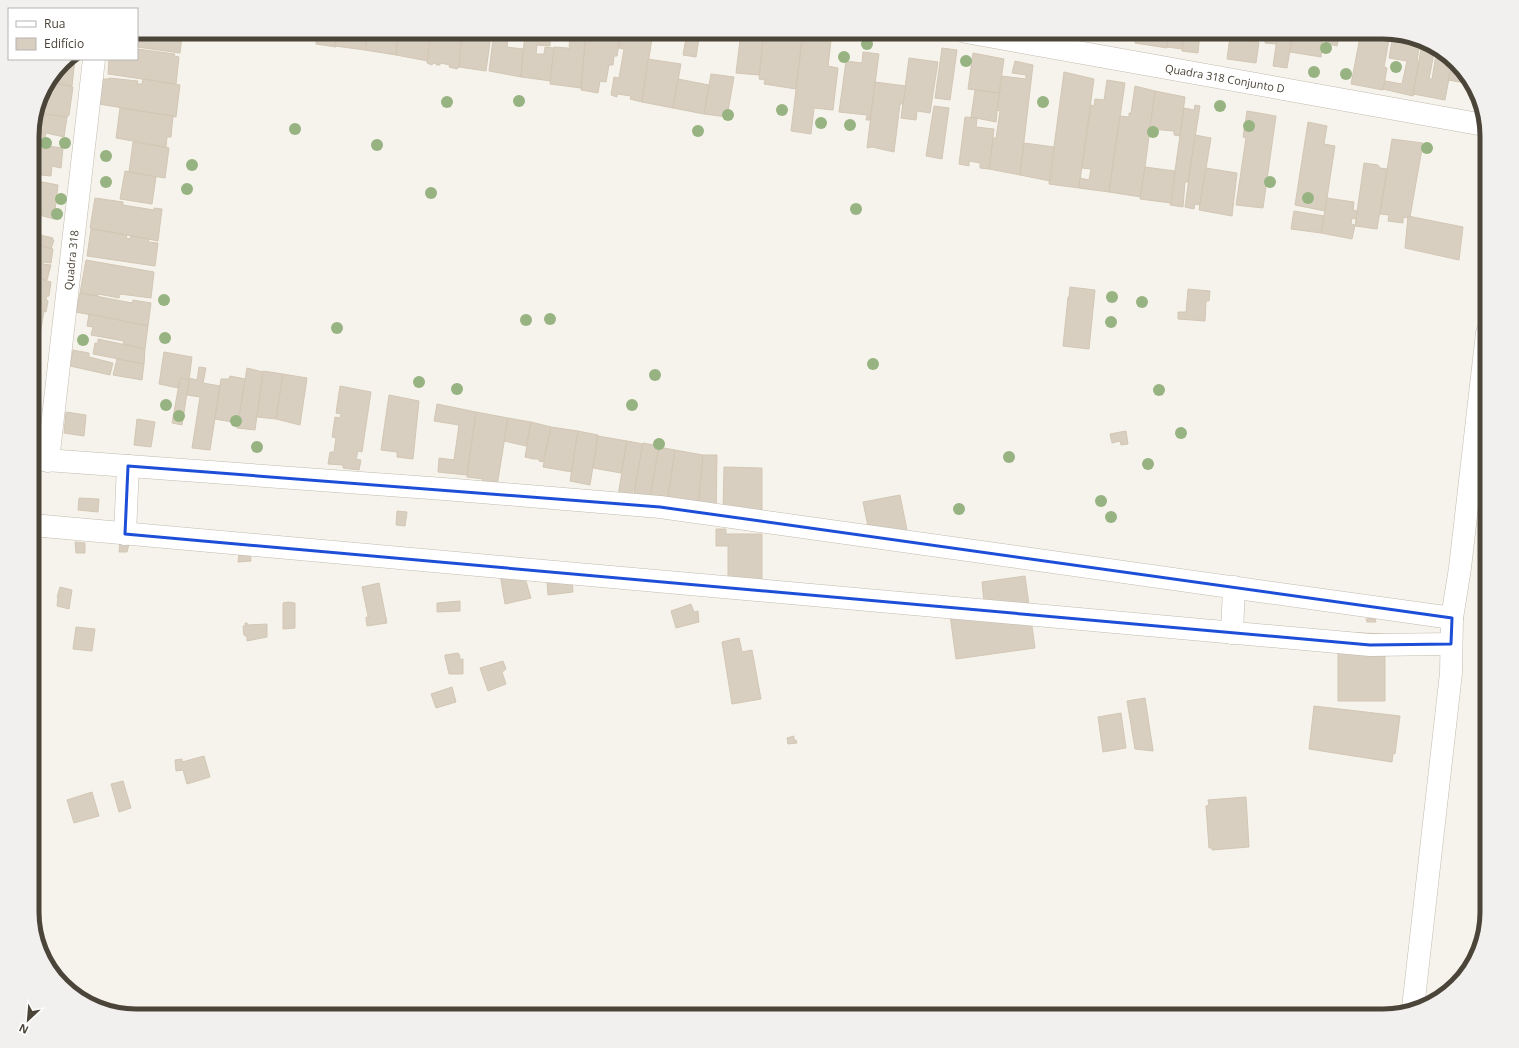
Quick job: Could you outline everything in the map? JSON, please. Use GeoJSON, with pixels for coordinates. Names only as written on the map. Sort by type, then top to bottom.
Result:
{"type":"FeatureCollection","features":[{"type":"Feature","properties":{"kind":"street","name":"Quadra 318 Conjunto D"},"geometry":{"type":"LineString","coordinates":[[1005,39],[1479,124]]}},
{"type":"Feature","properties":{"kind":"street","name":"Quadra 318"},"geometry":{"type":"LineString","coordinates":[[40,460],[94,60]]}},
{"type":"Feature","properties":{"kind":"street"},"geometry":{"type":"LineString","coordinates":[[1413,1004],[1451,673],[1452,618],[1460,568],[1480,394]]}},
{"type":"Feature","properties":{"kind":"street"},"geometry":{"type":"LineString","coordinates":[[40,460],[444,489],[660,507],[1452,618]]}},
{"type":"Feature","properties":{"kind":"street"},"geometry":{"type":"LineString","coordinates":[[126,534],[128,466]]}},
{"type":"Feature","properties":{"kind":"street"},"geometry":{"type":"LineString","coordinates":[[39,526],[1370,646],[1451,644]]}},
{"type":"Feature","properties":{"kind":"street"},"geometry":{"type":"LineString","coordinates":[[1232,633],[1234,587]]}},
{"type":"Feature","properties":{"kind":"highlighted area"},"geometry":{"type":"Polygon","coordinates":[[[128,466],[660,507],[1452,618],[1451,644],[1370,645],[125,534],[128,466]]]}},
{"type":"Feature","properties":{"kind":"building"},"geometry":{"type":"Polygon","coordinates":[[[138,39],[182,39],[180,53],[138,47],[138,39]]]}},
{"type":"Feature","properties":{"kind":"building"},"geometry":{"type":"Polygon","coordinates":[[[293,39],[305,39],[305,41],[293,39]]]}},
{"type":"Feature","properties":{"kind":"building"},"geometry":{"type":"Polygon","coordinates":[[[310,39],[337,39],[336,47],[316,44],[316,40],[310,39]]]}},
{"type":"Feature","properties":{"kind":"building"},"geometry":{"type":"Polygon","coordinates":[[[336,39],[367,39],[365,50],[335,46],[336,39]]]}},
{"type":"Feature","properties":{"kind":"building"},"geometry":{"type":"Polygon","coordinates":[[[367,39],[398,39],[396,55],[365,50],[367,39]]]}},
{"type":"Feature","properties":{"kind":"building"},"geometry":{"type":"Polygon","coordinates":[[[398,39],[430,39],[428,61],[396,55],[398,39]]]}},
{"type":"Feature","properties":{"kind":"building"},"geometry":{"type":"Polygon","coordinates":[[[430,39],[461,39],[459,67],[457,69],[449,67],[450,65],[440,63],[440,65],[433,63],[432,65],[427,63],[430,39]]]}},
{"type":"Feature","properties":{"kind":"building"},"geometry":{"type":"Polygon","coordinates":[[[461,39],[490,39],[486,71],[459,67],[461,39]]]}},
{"type":"Feature","properties":{"kind":"building"},"geometry":{"type":"Polygon","coordinates":[[[493,39],[508,39],[507,47],[523,49],[521,77],[489,71],[493,39]]]}},
{"type":"Feature","properties":{"kind":"building"},"geometry":{"type":"Polygon","coordinates":[[[524,39],[550,39],[550,46],[537,45],[536,54],[544,54],[545,47],[554,48],[551,81],[521,77],[524,39]]]}},
{"type":"Feature","properties":{"kind":"building"},"geometry":{"type":"Polygon","coordinates":[[[570,39],[585,39],[581,88],[550,84],[554,47],[568,48],[569,50],[570,39]]]}},
{"type":"Feature","properties":{"kind":"building"},"geometry":{"type":"Polygon","coordinates":[[[585,39],[620,39],[617,56],[614,56],[613,65],[609,65],[606,82],[600,81],[598,93],[581,90],[585,39]]]}},
{"type":"Feature","properties":{"kind":"building"},"geometry":{"type":"Polygon","coordinates":[[[620,39],[633,41],[633,39],[652,39],[642,102],[630,99],[631,96],[617,94],[617,97],[611,95],[614,77],[619,78],[624,49],[619,48],[620,39]]]}},
{"type":"Feature","properties":{"kind":"building"},"geometry":{"type":"Polygon","coordinates":[[[686,39],[699,39],[696,57],[683,55],[686,39]]]}},
{"type":"Feature","properties":{"kind":"building"},"geometry":{"type":"Polygon","coordinates":[[[740,39],[763,39],[759,75],[736,73],[740,39]]]}},
{"type":"Feature","properties":{"kind":"building"},"geometry":{"type":"Polygon","coordinates":[[[763,39],[802,39],[796,89],[764,84],[765,80],[759,79],[763,39]]]}},
{"type":"Feature","properties":{"kind":"building"},"geometry":{"type":"Polygon","coordinates":[[[802,39],[831,39],[828,66],[838,68],[833,110],[814,108],[811,134],[791,131],[802,39]]]}},
{"type":"Feature","properties":{"kind":"building"},"geometry":{"type":"Polygon","coordinates":[[[1136,39],[1168,39],[1167,48],[1135,43],[1136,39]]]}},
{"type":"Feature","properties":{"kind":"building"},"geometry":{"type":"Polygon","coordinates":[[[1168,39],[1183,39],[1182,49],[1167,47],[1168,39]]]}},
{"type":"Feature","properties":{"kind":"building"},"geometry":{"type":"Polygon","coordinates":[[[1184,39],[1199,39],[1198,53],[1182,51],[1184,39]]]}},
{"type":"Feature","properties":{"kind":"building"},"geometry":{"type":"Polygon","coordinates":[[[1230,39],[1242,39],[1259,42],[1256,63],[1227,59],[1230,39]]]}},
{"type":"Feature","properties":{"kind":"building"},"geometry":{"type":"Polygon","coordinates":[[[1265,39],[1277,39],[1276,44],[1265,43],[1265,39]]]}},
{"type":"Feature","properties":{"kind":"building"},"geometry":{"type":"Polygon","coordinates":[[[1277,39],[1292,39],[1287,68],[1273,66],[1277,39]]]}},
{"type":"Feature","properties":{"kind":"building"},"geometry":{"type":"Polygon","coordinates":[[[1292,39],[1326,39],[1326,41],[1323,40],[1321,57],[1290,52],[1292,39]]]}},
{"type":"Feature","properties":{"kind":"building"},"geometry":{"type":"Polygon","coordinates":[[[1326,39],[1338,39],[1337,46],[1325,43],[1326,39]]]}},
{"type":"Feature","properties":{"kind":"building"},"geometry":{"type":"Polygon","coordinates":[[[1360,39],[1389,39],[1384,67],[1387,68],[1383,90],[1351,84],[1360,39]]]}},
{"type":"Feature","properties":{"kind":"building"},"geometry":{"type":"Polygon","coordinates":[[[1392,40],[1408,42],[1420,46],[1417,61],[1419,62],[1413,96],[1383,89],[1385,81],[1402,84],[1407,61],[1389,58],[1392,40]]]}},
{"type":"Feature","properties":{"kind":"building"},"geometry":{"type":"Polygon","coordinates":[[[1422,47],[1434,53],[1429,79],[1432,79],[1436,54],[1451,67],[1445,100],[1413,94],[1422,47]]]}},
{"type":"Feature","properties":{"kind":"building"},"geometry":{"type":"Polygon","coordinates":[[[942,48],[957,50],[950,100],[935,98],[942,48]]]}},
{"type":"Feature","properties":{"kind":"building"},"geometry":{"type":"Polygon","coordinates":[[[138,49],[175,54],[174,56],[179,57],[176,84],[108,74],[109,60],[138,60],[138,49]]]}},
{"type":"Feature","properties":{"kind":"building"},"geometry":{"type":"Polygon","coordinates":[[[863,52],[879,54],[870,120],[866,120],[867,115],[839,112],[846,61],[862,63],[863,52]]]}},
{"type":"Feature","properties":{"kind":"building"},"geometry":{"type":"Polygon","coordinates":[[[973,53],[1004,59],[999,93],[968,89],[973,53]]]}},
{"type":"Feature","properties":{"kind":"building"},"geometry":{"type":"Polygon","coordinates":[[[909,58],[938,62],[930,113],[917,111],[916,120],[901,118],[909,58]]]}},
{"type":"Feature","properties":{"kind":"building"},"geometry":{"type":"Polygon","coordinates":[[[648,59],[681,64],[673,108],[642,102],[648,59]]]}},
{"type":"Feature","properties":{"kind":"building"},"geometry":{"type":"Polygon","coordinates":[[[75,61],[72,86],[54,83],[67,67],[75,61]]]}},
{"type":"Feature","properties":{"kind":"building"},"geometry":{"type":"Polygon","coordinates":[[[1015,61],[1033,65],[1020,175],[989,169],[993,138],[996,138],[1000,111],[997,110],[1002,76],[1026,79],[1026,75],[1012,73],[1015,61]]]}},
{"type":"Feature","properties":{"kind":"building"},"geometry":{"type":"Polygon","coordinates":[[[1451,67],[1464,83],[1448,80],[1451,67]]]}},
{"type":"Feature","properties":{"kind":"building"},"geometry":{"type":"Polygon","coordinates":[[[1064,72],[1094,79],[1079,188],[1049,184],[1064,72]]]}},
{"type":"Feature","properties":{"kind":"building"},"geometry":{"type":"Polygon","coordinates":[[[711,74],[734,77],[727,117],[704,114],[711,74]]]}},
{"type":"Feature","properties":{"kind":"building"},"geometry":{"type":"Polygon","coordinates":[[[109,78],[138,81],[137,84],[142,84],[143,79],[180,85],[176,117],[99,104],[102,79],[109,78]]]}},
{"type":"Feature","properties":{"kind":"building"},"geometry":{"type":"Polygon","coordinates":[[[678,79],[709,85],[704,114],[673,108],[678,79]]]}},
{"type":"Feature","properties":{"kind":"building"},"geometry":{"type":"Polygon","coordinates":[[[1107,80],[1125,83],[1109,192],[1079,188],[1080,178],[1089,180],[1091,169],[1082,168],[1091,105],[1094,106],[1095,99],[1104,100],[1107,80]]]}},
{"type":"Feature","properties":{"kind":"building"},"geometry":{"type":"Polygon","coordinates":[[[875,82],[906,86],[903,104],[900,104],[894,152],[872,147],[867,148],[875,82]]]}},
{"type":"Feature","properties":{"kind":"building"},"geometry":{"type":"Polygon","coordinates":[[[54,83],[73,87],[69,115],[67,117],[42,114],[46,99],[54,83]]]}},
{"type":"Feature","properties":{"kind":"building"},"geometry":{"type":"Polygon","coordinates":[[[1135,86],[1155,91],[1141,197],[1109,192],[1120,116],[1129,117],[1129,113],[1131,113],[1135,86]]]}},
{"type":"Feature","properties":{"kind":"building"},"geometry":{"type":"Polygon","coordinates":[[[975,90],[999,93],[996,122],[971,117],[975,90]]]}},
{"type":"Feature","properties":{"kind":"building"},"geometry":{"type":"Polygon","coordinates":[[[1155,91],[1185,97],[1180,136],[1174,135],[1174,131],[1150,129],[1155,91]]]}},
{"type":"Feature","properties":{"kind":"building"},"geometry":{"type":"Polygon","coordinates":[[[1195,105],[1200,106],[1188,182],[1185,182],[1183,207],[1170,205],[1184,108],[1194,110],[1195,105]]]}},
{"type":"Feature","properties":{"kind":"building"},"geometry":{"type":"Polygon","coordinates":[[[934,106],[949,108],[942,159],[926,156],[934,106]]]}},
{"type":"Feature","properties":{"kind":"building"},"geometry":{"type":"Polygon","coordinates":[[[120,108],[173,116],[171,137],[167,137],[166,147],[116,138],[120,108]]]}},
{"type":"Feature","properties":{"kind":"building"},"geometry":{"type":"Polygon","coordinates":[[[1247,111],[1276,116],[1263,208],[1236,205],[1246,138],[1243,137],[1247,111]]]}},
{"type":"Feature","properties":{"kind":"building"},"geometry":{"type":"Polygon","coordinates":[[[42,114],[67,117],[64,137],[46,133],[44,142],[39,141],[42,114]]]}},
{"type":"Feature","properties":{"kind":"building"},"geometry":{"type":"Polygon","coordinates":[[[965,117],[977,118],[976,127],[994,129],[989,169],[980,168],[980,163],[969,161],[969,166],[959,164],[965,117]]]}},
{"type":"Feature","properties":{"kind":"building"},"geometry":{"type":"Polygon","coordinates":[[[1308,122],[1327,126],[1324,144],[1335,146],[1325,211],[1295,205],[1308,122]]]}},
{"type":"Feature","properties":{"kind":"building"},"geometry":{"type":"Polygon","coordinates":[[[1195,135],[1211,138],[1200,205],[1195,204],[1194,209],[1185,207],[1195,135]]]}},
{"type":"Feature","properties":{"kind":"building"},"geometry":{"type":"Polygon","coordinates":[[[1392,139],[1423,143],[1410,217],[1403,218],[1403,223],[1388,221],[1389,215],[1380,214],[1392,139]]]}},
{"type":"Feature","properties":{"kind":"building"},"geometry":{"type":"Polygon","coordinates":[[[133,142],[169,148],[165,178],[129,172],[133,142]]]}},
{"type":"Feature","properties":{"kind":"building"},"geometry":{"type":"Polygon","coordinates":[[[1024,143],[1054,147],[1050,181],[1020,175],[1024,143]]]}},
{"type":"Feature","properties":{"kind":"building"},"geometry":{"type":"Polygon","coordinates":[[[40,145],[63,148],[61,168],[52,166],[51,176],[39,175],[40,145]]]}},
{"type":"Feature","properties":{"kind":"building"},"geometry":{"type":"Polygon","coordinates":[[[1364,163],[1378,165],[1380,168],[1387,169],[1377,229],[1355,226],[1364,163]]]}},
{"type":"Feature","properties":{"kind":"building"},"geometry":{"type":"Polygon","coordinates":[[[1145,167],[1175,171],[1171,203],[1140,199],[1145,167]]]}},
{"type":"Feature","properties":{"kind":"building"},"geometry":{"type":"Polygon","coordinates":[[[1206,168],[1237,173],[1232,216],[1199,210],[1206,168]]]}},
{"type":"Feature","properties":{"kind":"building"},"geometry":{"type":"Polygon","coordinates":[[[125,171],[156,177],[152,204],[120,199],[125,171]]]}},
{"type":"Feature","properties":{"kind":"building"},"geometry":{"type":"Polygon","coordinates":[[[39,181],[58,185],[54,219],[39,215],[39,181]]]}},
{"type":"Feature","properties":{"kind":"building"},"geometry":{"type":"Polygon","coordinates":[[[95,198],[123,202],[123,205],[154,210],[154,208],[162,209],[158,241],[90,228],[95,198]]]}},
{"type":"Feature","properties":{"kind":"building"},"geometry":{"type":"Polygon","coordinates":[[[1327,198],[1354,202],[1353,210],[1357,211],[1356,219],[1352,218],[1351,224],[1355,225],[1352,239],[1321,233],[1327,198]]]}},
{"type":"Feature","properties":{"kind":"building"},"geometry":{"type":"Polygon","coordinates":[[[1294,211],[1324,216],[1321,233],[1291,229],[1294,211]]]}},
{"type":"Feature","properties":{"kind":"building"},"geometry":{"type":"Polygon","coordinates":[[[1408,216],[1463,227],[1459,260],[1405,248],[1408,216]]]}},
{"type":"Feature","properties":{"kind":"building"},"geometry":{"type":"Polygon","coordinates":[[[91,229],[127,235],[126,238],[130,239],[131,236],[149,239],[148,242],[158,243],[155,266],[87,256],[91,229]]]}},
{"type":"Feature","properties":{"kind":"building"},"geometry":{"type":"Polygon","coordinates":[[[39,235],[53,238],[52,240],[54,240],[51,249],[39,246],[39,235]]]}},
{"type":"Feature","properties":{"kind":"building"},"geometry":{"type":"Polygon","coordinates":[[[39,246],[53,249],[51,263],[43,262],[43,264],[51,265],[47,280],[39,278],[39,246]]]}},
{"type":"Feature","properties":{"kind":"building"},"geometry":{"type":"Polygon","coordinates":[[[86,260],[154,272],[151,298],[120,294],[119,298],[98,294],[98,296],[80,293],[86,260]]]}},
{"type":"Feature","properties":{"kind":"building"},"geometry":{"type":"Polygon","coordinates":[[[39,279],[51,282],[49,296],[47,296],[46,299],[48,301],[46,312],[39,310],[39,279]]]}},
{"type":"Feature","properties":{"kind":"building"},"geometry":{"type":"Polygon","coordinates":[[[1070,287],[1095,290],[1089,349],[1063,346],[1070,287]]]}},
{"type":"Feature","properties":{"kind":"building"},"geometry":{"type":"Polygon","coordinates":[[[1188,289],[1210,291],[1209,301],[1206,301],[1205,321],[1178,319],[1178,312],[1186,312],[1188,289]]]}},
{"type":"Feature","properties":{"kind":"building"},"geometry":{"type":"Polygon","coordinates":[[[80,293],[132,303],[133,300],[151,303],[148,326],[76,312],[80,293]]]}},
{"type":"Feature","properties":{"kind":"building"},"geometry":{"type":"Polygon","coordinates":[[[39,310],[44,311],[41,329],[39,329],[39,310]]]}},
{"type":"Feature","properties":{"kind":"building"},"geometry":{"type":"Polygon","coordinates":[[[89,314],[148,326],[145,349],[123,344],[124,341],[91,335],[93,327],[87,326],[89,314]]]}},
{"type":"Feature","properties":{"kind":"building"},"geometry":{"type":"Polygon","coordinates":[[[39,329],[41,329],[39,344],[39,329]]]}},
{"type":"Feature","properties":{"kind":"building"},"geometry":{"type":"Polygon","coordinates":[[[98,339],[145,349],[144,364],[93,354],[95,343],[98,343],[98,339]]]}},
{"type":"Feature","properties":{"kind":"building"},"geometry":{"type":"Polygon","coordinates":[[[73,350],[89,353],[89,357],[113,363],[110,375],[70,366],[73,350]]]}},
{"type":"Feature","properties":{"kind":"building"},"geometry":{"type":"Polygon","coordinates":[[[164,352],[192,357],[189,380],[180,379],[178,388],[159,384],[164,352]]]}},
{"type":"Feature","properties":{"kind":"building"},"geometry":{"type":"Polygon","coordinates":[[[117,359],[144,364],[142,380],[113,375],[117,359]]]}},
{"type":"Feature","properties":{"kind":"building"},"geometry":{"type":"Polygon","coordinates":[[[199,367],[206,368],[203,383],[220,386],[210,450],[192,448],[200,397],[187,395],[189,378],[197,380],[199,367]]]}},
{"type":"Feature","properties":{"kind":"building"},"geometry":{"type":"Polygon","coordinates":[[[247,368],[263,372],[255,430],[237,428],[247,368]]]}},
{"type":"Feature","properties":{"kind":"building"},"geometry":{"type":"Polygon","coordinates":[[[263,371],[283,374],[276,419],[257,417],[263,371]]]}},
{"type":"Feature","properties":{"kind":"building"},"geometry":{"type":"Polygon","coordinates":[[[283,374],[307,378],[300,425],[276,419],[283,374]]]}},
{"type":"Feature","properties":{"kind":"building"},"geometry":{"type":"Polygon","coordinates":[[[230,376],[245,379],[238,423],[215,419],[221,379],[229,379],[230,376]]]}},
{"type":"Feature","properties":{"kind":"building"},"geometry":{"type":"Polygon","coordinates":[[[182,378],[189,380],[182,425],[172,423],[180,379],[182,378]]]}},
{"type":"Feature","properties":{"kind":"building"},"geometry":{"type":"Polygon","coordinates":[[[340,386],[371,392],[362,452],[358,451],[356,459],[361,460],[359,470],[343,468],[343,465],[328,464],[330,452],[334,452],[336,438],[332,437],[335,417],[340,418],[341,414],[336,413],[340,386]]]}},
{"type":"Feature","properties":{"kind":"building"},"geometry":{"type":"Polygon","coordinates":[[[389,395],[419,401],[413,459],[397,457],[397,452],[381,450],[389,395]]]}},
{"type":"Feature","properties":{"kind":"building"},"geometry":{"type":"Polygon","coordinates":[[[437,404],[476,412],[467,475],[438,472],[439,458],[454,460],[459,425],[434,421],[437,404]]]}},
{"type":"Feature","properties":{"kind":"building"},"geometry":{"type":"Polygon","coordinates":[[[66,412],[86,415],[84,436],[64,433],[66,412]]]}},
{"type":"Feature","properties":{"kind":"building"},"geometry":{"type":"Polygon","coordinates":[[[476,412],[508,418],[497,486],[482,483],[483,479],[467,477],[476,412]]]}},
{"type":"Feature","properties":{"kind":"building"},"geometry":{"type":"Polygon","coordinates":[[[508,418],[531,422],[526,446],[504,441],[508,418]]]}},
{"type":"Feature","properties":{"kind":"building"},"geometry":{"type":"Polygon","coordinates":[[[137,419],[155,422],[151,447],[134,445],[137,419]]]}},
{"type":"Feature","properties":{"kind":"building"},"geometry":{"type":"Polygon","coordinates":[[[531,422],[551,427],[543,462],[539,461],[539,459],[525,457],[531,422]]]}},
{"type":"Feature","properties":{"kind":"building"},"geometry":{"type":"Polygon","coordinates":[[[551,427],[578,431],[572,472],[543,467],[551,427]]]}},
{"type":"Feature","properties":{"kind":"building"},"geometry":{"type":"Polygon","coordinates":[[[578,431],[598,435],[590,485],[570,481],[578,431]]]}},
{"type":"Feature","properties":{"kind":"building"},"geometry":{"type":"Polygon","coordinates":[[[1126,431],[1128,444],[1121,445],[1120,441],[1112,443],[1110,434],[1126,431]]]}},
{"type":"Feature","properties":{"kind":"building"},"geometry":{"type":"Polygon","coordinates":[[[598,436],[627,441],[621,473],[593,468],[598,436]]]}},
{"type":"Feature","properties":{"kind":"building"},"geometry":{"type":"Polygon","coordinates":[[[627,441],[643,444],[635,490],[633,490],[632,498],[618,496],[627,441]]]}},
{"type":"Feature","properties":{"kind":"building"},"geometry":{"type":"Polygon","coordinates":[[[643,443],[659,446],[649,503],[633,499],[643,443]]]}},
{"type":"Feature","properties":{"kind":"building"},"geometry":{"type":"Polygon","coordinates":[[[659,447],[675,450],[667,506],[649,504],[659,447]]]}},
{"type":"Feature","properties":{"kind":"building"},"geometry":{"type":"Polygon","coordinates":[[[675,450],[703,455],[698,506],[667,503],[675,450]]]}},
{"type":"Feature","properties":{"kind":"building"},"geometry":{"type":"Polygon","coordinates":[[[703,455],[717,455],[716,517],[698,511],[703,455]]]}},
{"type":"Feature","properties":{"kind":"building"},"geometry":{"type":"Polygon","coordinates":[[[724,467],[762,468],[762,510],[723,512],[724,467]]]}},
{"type":"Feature","properties":{"kind":"building"},"geometry":{"type":"Polygon","coordinates":[[[900,495],[908,535],[870,536],[863,502],[900,495]]]}},
{"type":"Feature","properties":{"kind":"building"},"geometry":{"type":"Polygon","coordinates":[[[79,498],[99,499],[98,512],[78,510],[79,498]]]}},
{"type":"Feature","properties":{"kind":"building"},"geometry":{"type":"Polygon","coordinates":[[[397,511],[407,512],[405,526],[396,525],[397,511]]]}},
{"type":"Feature","properties":{"kind":"building"},"geometry":{"type":"Polygon","coordinates":[[[716,529],[726,529],[726,534],[762,534],[762,581],[728,589],[728,546],[716,546],[716,529]]]}},
{"type":"Feature","properties":{"kind":"building"},"geometry":{"type":"Polygon","coordinates":[[[75,542],[85,543],[85,553],[76,553],[75,542]]]}},
{"type":"Feature","properties":{"kind":"building"},"geometry":{"type":"Polygon","coordinates":[[[120,542],[129,544],[127,552],[119,552],[120,542]]]}},
{"type":"Feature","properties":{"kind":"building"},"geometry":{"type":"Polygon","coordinates":[[[250,547],[251,561],[238,562],[239,554],[250,547]]]}},
{"type":"Feature","properties":{"kind":"building"},"geometry":{"type":"Polygon","coordinates":[[[500,574],[525,578],[531,598],[505,604],[500,574]]]}},
{"type":"Feature","properties":{"kind":"building"},"geometry":{"type":"Polygon","coordinates":[[[1025,576],[1035,648],[956,659],[949,608],[984,603],[982,582],[1025,576]]]}},
{"type":"Feature","properties":{"kind":"building"},"geometry":{"type":"Polygon","coordinates":[[[572,580],[573,592],[548,595],[547,582],[572,580]]]}},
{"type":"Feature","properties":{"kind":"building"},"geometry":{"type":"Polygon","coordinates":[[[379,583],[387,623],[367,626],[366,617],[370,617],[368,616],[362,587],[379,583]]]}},
{"type":"Feature","properties":{"kind":"building"},"geometry":{"type":"Polygon","coordinates":[[[60,587],[72,590],[69,609],[57,606],[57,597],[60,587]]]}},
{"type":"Feature","properties":{"kind":"building"},"geometry":{"type":"Polygon","coordinates":[[[460,601],[460,611],[437,612],[437,603],[460,601]]]}},
{"type":"Feature","properties":{"kind":"building"},"geometry":{"type":"Polygon","coordinates":[[[283,603],[295,603],[295,628],[283,629],[283,603]]]}},
{"type":"Feature","properties":{"kind":"building"},"geometry":{"type":"Polygon","coordinates":[[[691,604],[694,612],[698,611],[699,622],[676,628],[671,611],[691,604]]]}},
{"type":"Feature","properties":{"kind":"building"},"geometry":{"type":"Polygon","coordinates":[[[1375,618],[1376,622],[1367,622],[1366,619],[1375,618]]]}},
{"type":"Feature","properties":{"kind":"building"},"geometry":{"type":"Polygon","coordinates":[[[245,623],[248,625],[267,624],[267,637],[247,641],[247,637],[244,635],[243,626],[245,626],[245,623]]]}},
{"type":"Feature","properties":{"kind":"building"},"geometry":{"type":"Polygon","coordinates":[[[76,627],[95,629],[92,651],[73,649],[76,627]]]}},
{"type":"Feature","properties":{"kind":"building"},"geometry":{"type":"Polygon","coordinates":[[[1338,632],[1385,634],[1385,701],[1338,701],[1338,632]]]}},
{"type":"Feature","properties":{"kind":"building"},"geometry":{"type":"Polygon","coordinates":[[[739,638],[742,652],[752,650],[761,699],[732,704],[722,642],[739,638]]]}},
{"type":"Feature","properties":{"kind":"building"},"geometry":{"type":"Polygon","coordinates":[[[458,653],[460,656],[459,659],[463,659],[463,674],[449,674],[445,655],[458,653]]]}},
{"type":"Feature","properties":{"kind":"building"},"geometry":{"type":"Polygon","coordinates":[[[503,661],[506,669],[502,672],[506,684],[488,691],[480,668],[503,661]]]}},
{"type":"Feature","properties":{"kind":"building"},"geometry":{"type":"Polygon","coordinates":[[[452,687],[456,702],[436,708],[431,694],[452,687]]]}},
{"type":"Feature","properties":{"kind":"building"},"geometry":{"type":"Polygon","coordinates":[[[1145,698],[1153,751],[1135,749],[1127,701],[1145,698]]]}},
{"type":"Feature","properties":{"kind":"building"},"geometry":{"type":"Polygon","coordinates":[[[1314,706],[1400,716],[1395,754],[1393,753],[1392,762],[1309,749],[1314,706]]]}},
{"type":"Feature","properties":{"kind":"building"},"geometry":{"type":"Polygon","coordinates":[[[1121,713],[1126,748],[1103,752],[1098,717],[1121,713]]]}},
{"type":"Feature","properties":{"kind":"building"},"geometry":{"type":"Polygon","coordinates":[[[794,736],[794,740],[796,740],[797,743],[788,744],[787,738],[794,736]]]}},
{"type":"Feature","properties":{"kind":"building"},"geometry":{"type":"Polygon","coordinates":[[[204,756],[210,777],[187,784],[183,770],[176,771],[175,760],[182,759],[182,762],[204,756]]]}},
{"type":"Feature","properties":{"kind":"building"},"geometry":{"type":"Polygon","coordinates":[[[123,781],[131,808],[119,812],[111,784],[123,781]]]}},
{"type":"Feature","properties":{"kind":"building"},"geometry":{"type":"Polygon","coordinates":[[[92,792],[99,816],[74,823],[67,800],[92,792]]]}},
{"type":"Feature","properties":{"kind":"building"},"geometry":{"type":"Polygon","coordinates":[[[1246,797],[1249,847],[1212,850],[1212,848],[1209,848],[1206,806],[1209,805],[1208,800],[1246,797]]]}}]}
